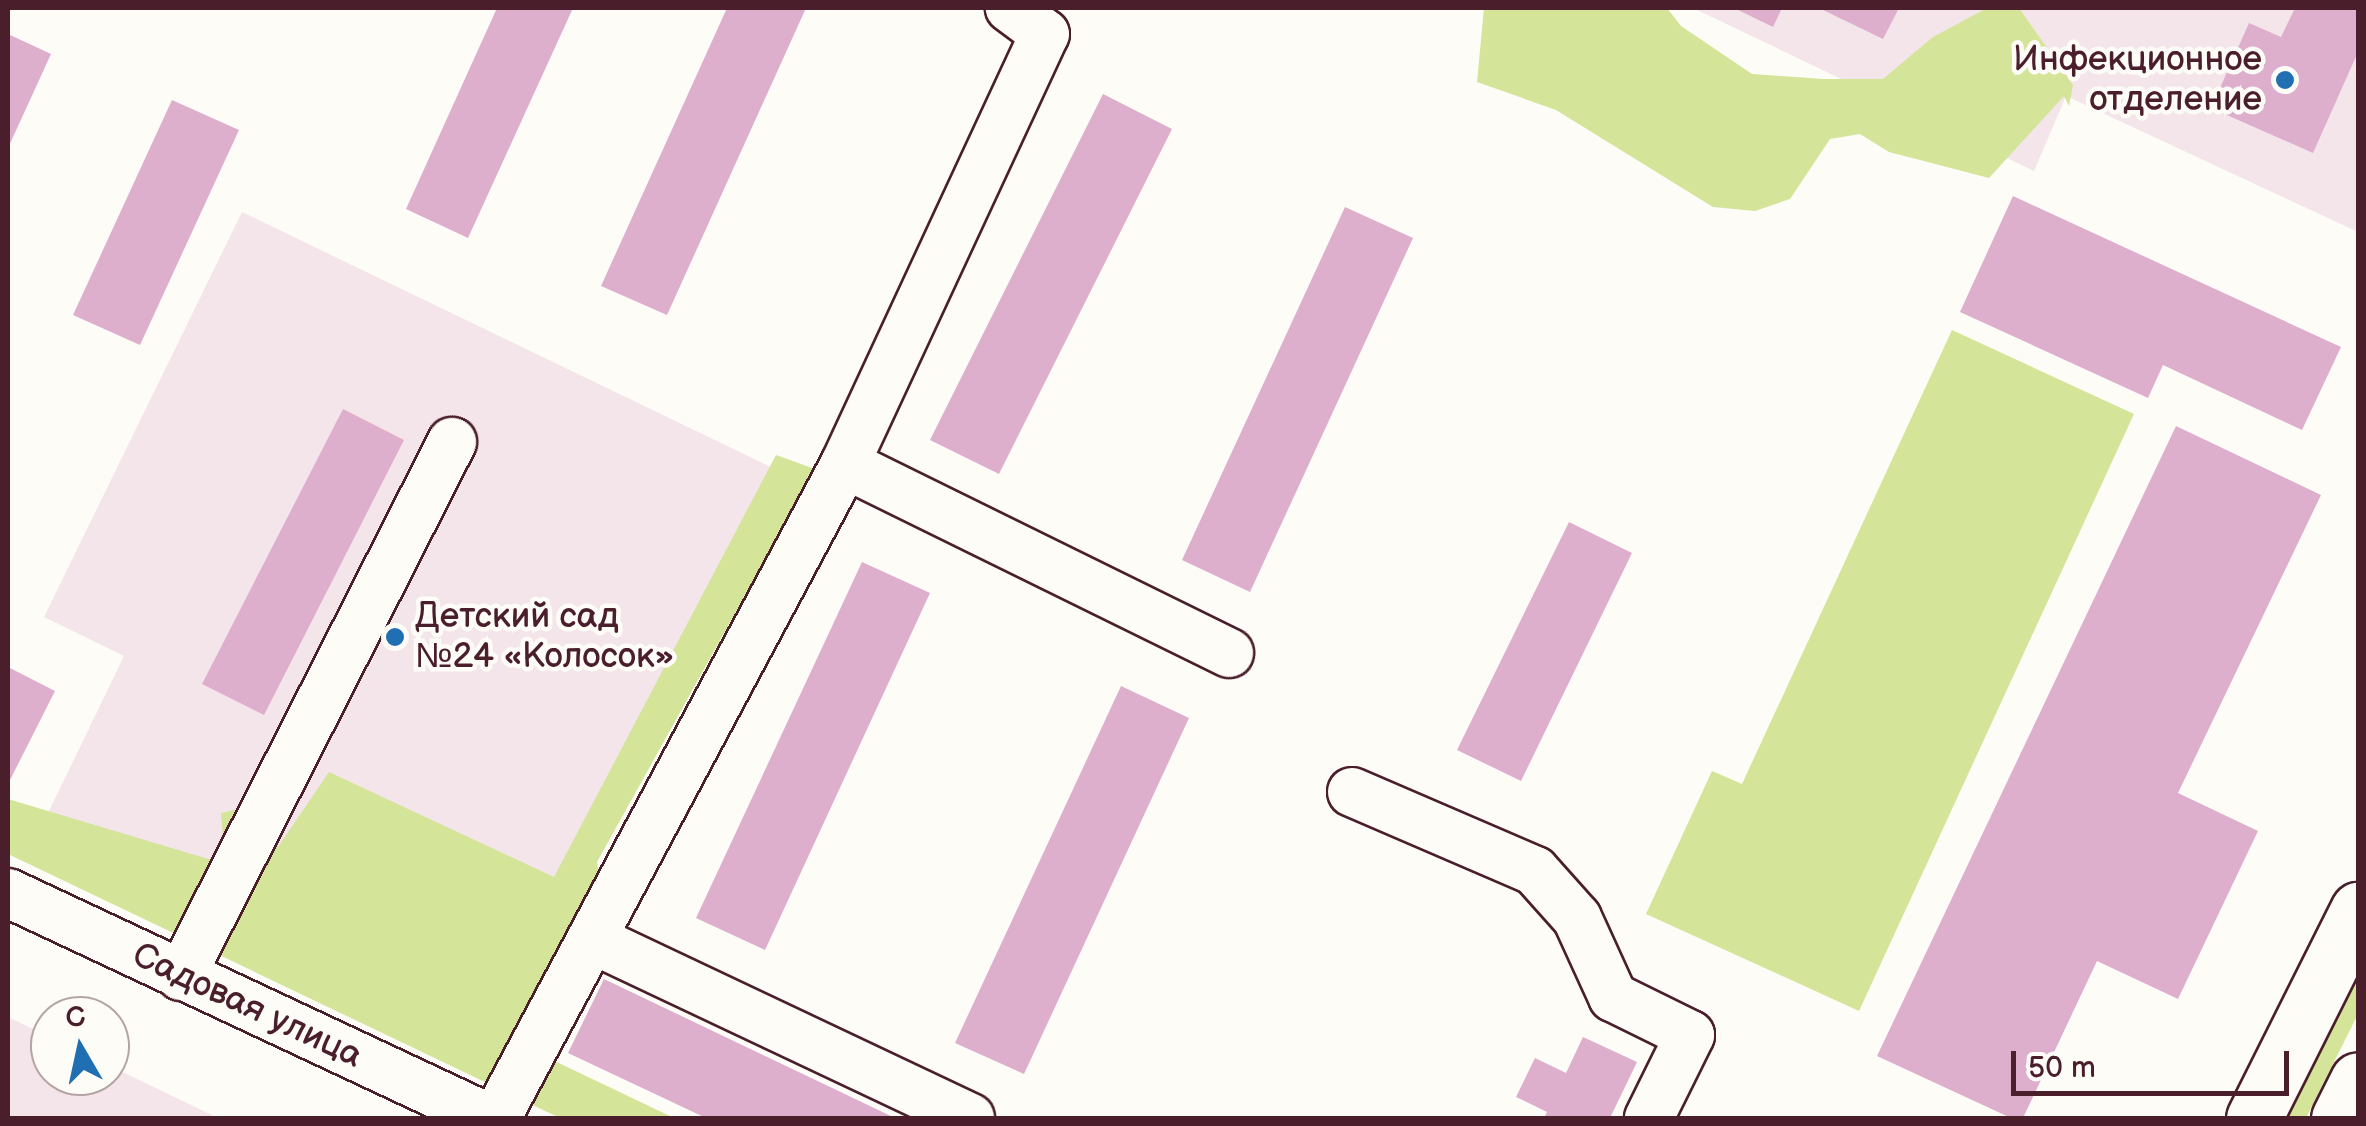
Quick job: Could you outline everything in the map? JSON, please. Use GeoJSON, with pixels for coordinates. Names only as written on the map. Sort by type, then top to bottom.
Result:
{"type":"FeatureCollection","features":[{"type":"Feature","properties":{"kind":"main road"},"geometry":{"type":"LineString","coordinates":[[2254,1118],[2358,910]]}},
{"type":"Feature","properties":{"kind":"main road"},"geometry":{"type":"LineString","coordinates":[[2339,1118],[2358,1080]]}},
{"type":"Feature","properties":{"kind":"street"},"geometry":{"type":"LineString","coordinates":[[496,1118],[845,464],[1045,34],[1010,8]]}},
{"type":"Feature","properties":{"kind":"street"},"geometry":{"type":"LineString","coordinates":[[180,976],[452,442]]}},
{"type":"Feature","properties":{"kind":"street"},"geometry":{"type":"LineString","coordinates":[[845,464],[1228,653]]}},
{"type":"Feature","properties":{"kind":"street"},"geometry":{"type":"LineString","coordinates":[[1352,792],[1535,871],[1578,918],[1613,997],[1690,1035],[1649,1118]]}},
{"type":"Feature","properties":{"kind":"street","name":"Садовая улица"},"geometry":{"type":"LineString","coordinates":[[8,893],[488,1118]]}},
{"type":"Feature","properties":{"kind":"street"},"geometry":{"type":"LineString","coordinates":[[592,938],[970,1118]]}},
{"type":"Feature","properties":{"kind":"shaded area"},"geometry":{"type":"Polygon","coordinates":[[[1693,8],[2358,8],[2358,232],[2066,96],[2034,171],[1693,8]]]}},
{"type":"Feature","properties":{"kind":"shaded area","name":"Детский сад №24 «Колосок»"},"geometry":{"type":"Polygon","coordinates":[[[242,212],[785,474],[497,1064],[35,840],[124,656],[44,617],[242,212]]]}},
{"type":"Feature","properties":{"kind":"shaded area"},"geometry":{"type":"Polygon","coordinates":[[[8,1017],[30,1027],[30,1096],[130,1096],[130,1076],[218,1118],[8,1118],[8,1017]]]}},
{"type":"Feature","properties":{"kind":"green space"},"geometry":{"type":"Polygon","coordinates":[[[1484,8],[1667,8],[1681,26],[1752,74],[1883,79],[1933,37],[1987,8],[2019,8],[2073,85],[2069,106],[2064,96],[1989,178],[1889,152],[1860,134],[1830,139],[1790,199],[1755,211],[1713,207],[1556,110],[1477,82],[1484,8]]]}},
{"type":"Feature","properties":{"kind":"green space"},"geometry":{"type":"Polygon","coordinates":[[[1952,330],[2134,414],[1859,1011],[1646,914],[1712,771],[1742,784],[1952,330]]]}},
{"type":"Feature","properties":{"kind":"green space"},"geometry":{"type":"Polygon","coordinates":[[[776,455],[815,469],[597,862],[601,887],[542,1055],[674,1118],[560,1118],[8,854],[8,799],[225,864],[221,813],[260,804],[278,847],[329,772],[554,877],[776,455]]]}},
{"type":"Feature","properties":{"kind":"green space"},"geometry":{"type":"Polygon","coordinates":[[[2358,964],[2358,1014],[2306,1118],[2280,1118],[2358,964]]]}},
{"type":"Feature","properties":{"kind":"building"},"geometry":{"type":"Polygon","coordinates":[[[497,8],[573,8],[468,238],[406,209],[497,8]]]}},
{"type":"Feature","properties":{"kind":"building"},"geometry":{"type":"Polygon","coordinates":[[[727,8],[806,8],[667,315],[601,286],[727,8]]]}},
{"type":"Feature","properties":{"kind":"building"},"geometry":{"type":"Polygon","coordinates":[[[1734,8],[1782,8],[1773,27],[1734,8]]]}},
{"type":"Feature","properties":{"kind":"building"},"geometry":{"type":"Polygon","coordinates":[[[1819,8],[1899,8],[1883,39],[1819,8]]]}},
{"type":"Feature","properties":{"kind":"building","name":"Инфекционное отделение"},"geometry":{"type":"Polygon","coordinates":[[[2295,8],[2358,8],[2358,52],[2313,153],[2211,108],[2249,23],[2281,37],[2295,8]]]}},
{"type":"Feature","properties":{"kind":"building"},"geometry":{"type":"Polygon","coordinates":[[[8,34],[51,54],[8,148],[8,34]]]}},
{"type":"Feature","properties":{"kind":"building"},"geometry":{"type":"Polygon","coordinates":[[[1103,94],[1172,129],[999,474],[930,440],[1103,94]]]}},
{"type":"Feature","properties":{"kind":"building"},"geometry":{"type":"Polygon","coordinates":[[[172,100],[239,130],[140,345],[73,315],[172,100]]]}},
{"type":"Feature","properties":{"kind":"building"},"geometry":{"type":"Polygon","coordinates":[[[2013,196],[2341,347],[2302,430],[2163,365],[2148,398],[1960,312],[2013,196]]]}},
{"type":"Feature","properties":{"kind":"building"},"geometry":{"type":"Polygon","coordinates":[[[1345,207],[1413,238],[1250,592],[1182,560],[1345,207]]]}},
{"type":"Feature","properties":{"kind":"building"},"geometry":{"type":"Polygon","coordinates":[[[343,409],[404,440],[264,715],[202,684],[343,409]]]}},
{"type":"Feature","properties":{"kind":"building"},"geometry":{"type":"Polygon","coordinates":[[[2176,426],[2321,495],[2178,793],[2258,831],[2178,999],[2097,961],[2023,1118],[2011,1118],[1877,1056],[2176,426]]]}},
{"type":"Feature","properties":{"kind":"building"},"geometry":{"type":"Polygon","coordinates":[[[1569,522],[1632,553],[1521,781],[1457,750],[1569,522]]]}},
{"type":"Feature","properties":{"kind":"building"},"geometry":{"type":"Polygon","coordinates":[[[862,562],[930,593],[765,950],[696,918],[862,562]]]}},
{"type":"Feature","properties":{"kind":"building"},"geometry":{"type":"Polygon","coordinates":[[[8,667],[55,691],[8,784],[8,667]]]}},
{"type":"Feature","properties":{"kind":"building"},"geometry":{"type":"Polygon","coordinates":[[[1121,686],[1189,718],[1024,1074],[955,1043],[1121,686]]]}},
{"type":"Feature","properties":{"kind":"building"},"geometry":{"type":"Polygon","coordinates":[[[604,979],[895,1118],[706,1118],[568,1053],[604,979]]]}},
{"type":"Feature","properties":{"kind":"building"},"geometry":{"type":"Polygon","coordinates":[[[1583,1037],[1637,1062],[1610,1118],[1544,1118],[1547,1112],[1516,1097],[1535,1058],[1566,1073],[1583,1037]]]}},
{"type":"Feature","properties":{"kind":"place","name":"Инфекционное отделение"},"geometry":{"type":"Point","coordinates":[2285,80]}},
{"type":"Feature","properties":{"kind":"place","name":"Детский сад №24 «Колосок»"},"geometry":{"type":"Point","coordinates":[395,637]}}]}
